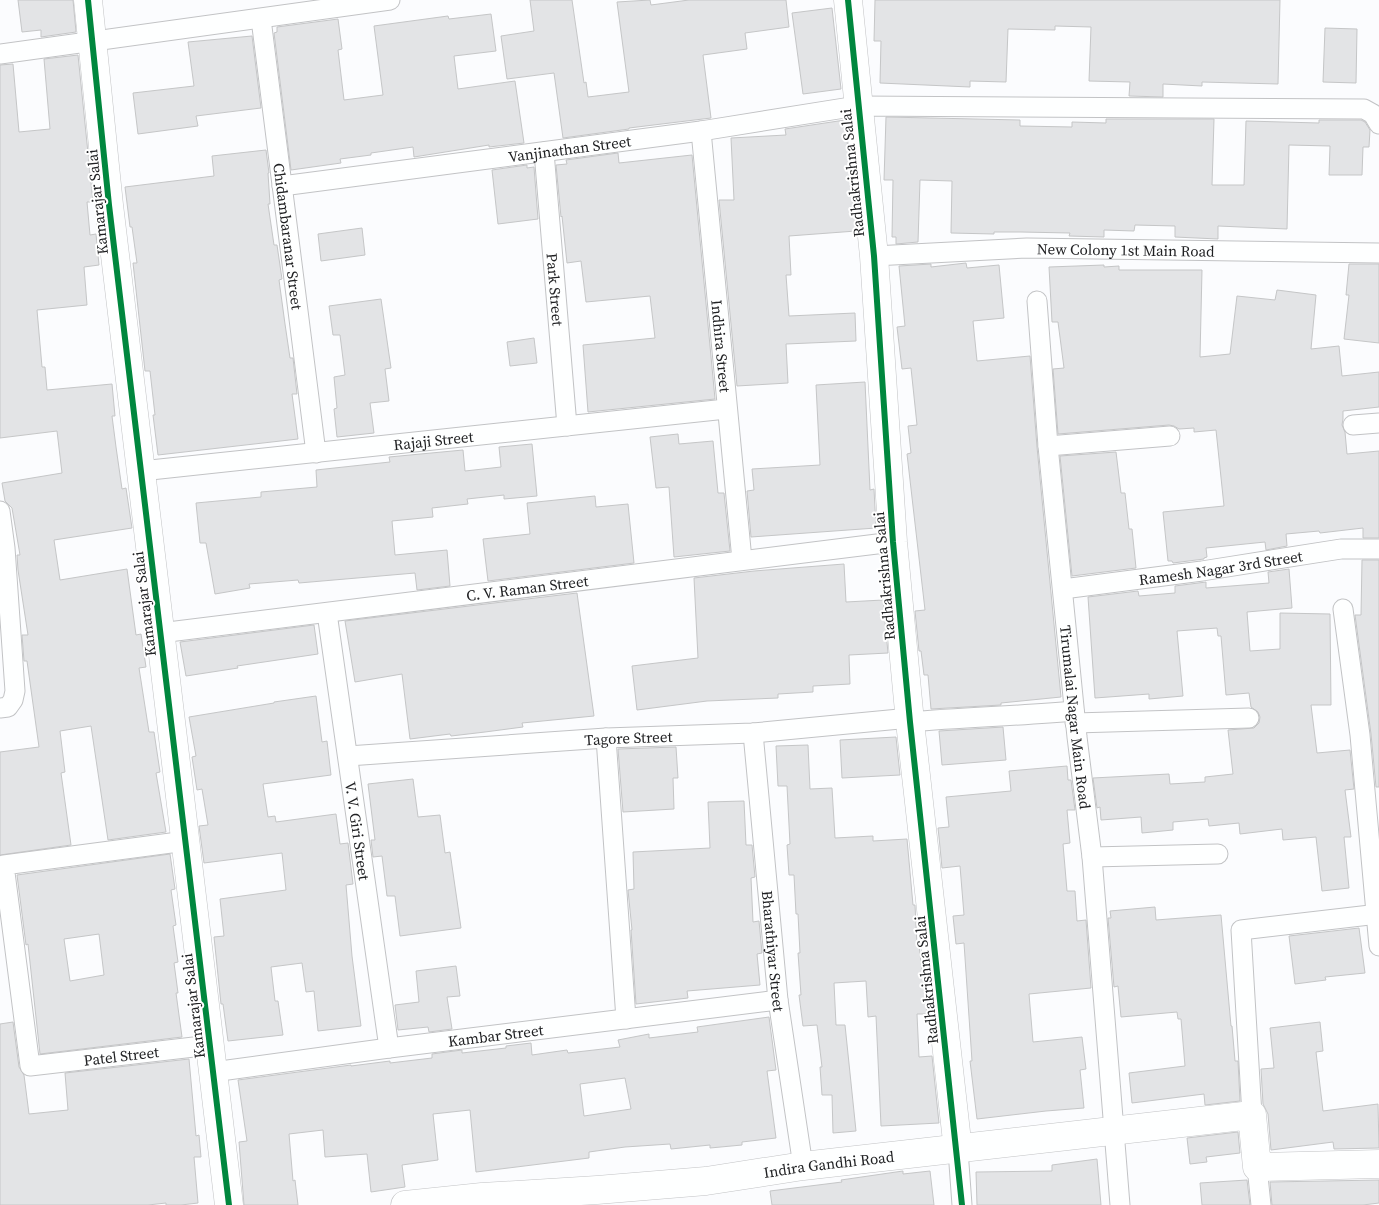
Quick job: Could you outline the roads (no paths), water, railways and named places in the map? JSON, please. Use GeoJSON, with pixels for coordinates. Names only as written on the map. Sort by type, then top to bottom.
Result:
{"type":"FeatureCollection","features":[{"type":"Feature","properties":{"kind":"street","name":"Kamarajar Salai"},"geometry":{"type":"LineString","coordinates":[[88,0],[109,205],[229,1205]]}},
{"type":"Feature","properties":{"kind":"street"},"geometry":{"type":"LineString","coordinates":[[0,54],[390,0]]}},
{"type":"Feature","properties":{"kind":"street","name":"Radhakrishna Salai"},"geometry":{"type":"LineString","coordinates":[[848,0],[857,106],[874,256],[893,542],[910,720],[958,1150]]}},
{"type":"Feature","properties":{"kind":"street","name":"Chidambaranar Street"},"geometry":{"type":"LineString","coordinates":[[261,19],[316,452]]}},
{"type":"Feature","properties":{"kind":"street","name":"Vanjinathan Street"},"geometry":{"type":"LineString","coordinates":[[282,186],[701,131],[857,106],[1364,109],[1373,114],[1379,124]]}},
{"type":"Feature","properties":{"kind":"street","name":"Indhira Street"},"geometry":{"type":"LineString","coordinates":[[701,131],[726,409],[742,560]]}},
{"type":"Feature","properties":{"kind":"street","name":"Park Street"},"geometry":{"type":"LineString","coordinates":[[544,152],[567,426]]}},
{"type":"Feature","properties":{"kind":"street","name":"New Colony 1st Main Road"},"geometry":{"type":"LineString","coordinates":[[874,256],[1027,248],[1379,253]]}},
{"type":"Feature","properties":{"kind":"street","name":"Tirumalai Nagar Main Road"},"geometry":{"type":"LineString","coordinates":[[1037,301],[1048,446],[1075,717],[1092,857],[1120,1205]]}},
{"type":"Feature","properties":{"kind":"street","name":"Rajaji Street"},"geometry":{"type":"LineString","coordinates":[[141,471],[726,409]]}},
{"type":"Feature","properties":{"kind":"street"},"geometry":{"type":"LineString","coordinates":[[1353,425],[1379,424]]}},
{"type":"Feature","properties":{"kind":"street"},"geometry":{"type":"LineString","coordinates":[[1048,446],[1170,436]]}},
{"type":"Feature","properties":{"kind":"street"},"geometry":{"type":"LineString","coordinates":[[0,511],[15,691],[13,700],[4,707]]}},
{"type":"Feature","properties":{"kind":"street","name":"C. V. Raman Street"},"geometry":{"type":"LineString","coordinates":[[160,633],[893,542]]}},
{"type":"Feature","properties":{"kind":"street","name":"Ramesh Nagar 3rd Street"},"geometry":{"type":"LineString","coordinates":[[1063,589],[1202,571],[1341,549],[1379,549]]}},
{"type":"Feature","properties":{"kind":"street"},"geometry":{"type":"LineString","coordinates":[[1343,609],[1360,735],[1379,946]]}},
{"type":"Feature","properties":{"kind":"street","name":"V. V. Giri Street"},"geometry":{"type":"LineString","coordinates":[[327,613],[389,1048]]}},
{"type":"Feature","properties":{"kind":"street","name":"Tagore Street"},"geometry":{"type":"LineString","coordinates":[[348,756],[606,738],[753,733],[910,720],[1075,717],[1249,718]]}},
{"type":"Feature","properties":{"kind":"street","name":"Bharathiyar Street"},"geometry":{"type":"LineString","coordinates":[[753,733],[778,1000],[802,1166]]}},
{"type":"Feature","properties":{"kind":"street"},"geometry":{"type":"LineString","coordinates":[[606,738],[626,1019]]}},
{"type":"Feature","properties":{"kind":"street","name":"Patel Street"},"geometry":{"type":"LineString","coordinates":[[186,841],[4,865],[30,1066],[211,1045]]}},
{"type":"Feature","properties":{"kind":"street"},"geometry":{"type":"LineString","coordinates":[[1092,857],[1218,854]]}},
{"type":"Feature","properties":{"kind":"street"},"geometry":{"type":"LineString","coordinates":[[1261,1205],[1252,1115],[1241,930],[1377,914]]}},
{"type":"Feature","properties":{"kind":"street","name":"Kambar Street"},"geometry":{"type":"LineString","coordinates":[[213,1072],[389,1048],[778,1000]]}},
{"type":"Feature","properties":{"kind":"street","name":"Indira Gandhi Road"},"geometry":{"type":"LineString","coordinates":[[413,1205],[597,1198],[802,1166],[958,1150],[1252,1115]]}},
{"type":"Feature","properties":{"kind":"street"},"geometry":{"type":"LineString","coordinates":[[958,1150],[962,1205]]}},
{"type":"Feature","properties":{"kind":"street"},"geometry":{"type":"LineString","coordinates":[[1257,1167],[1379,1164]]}}]}
